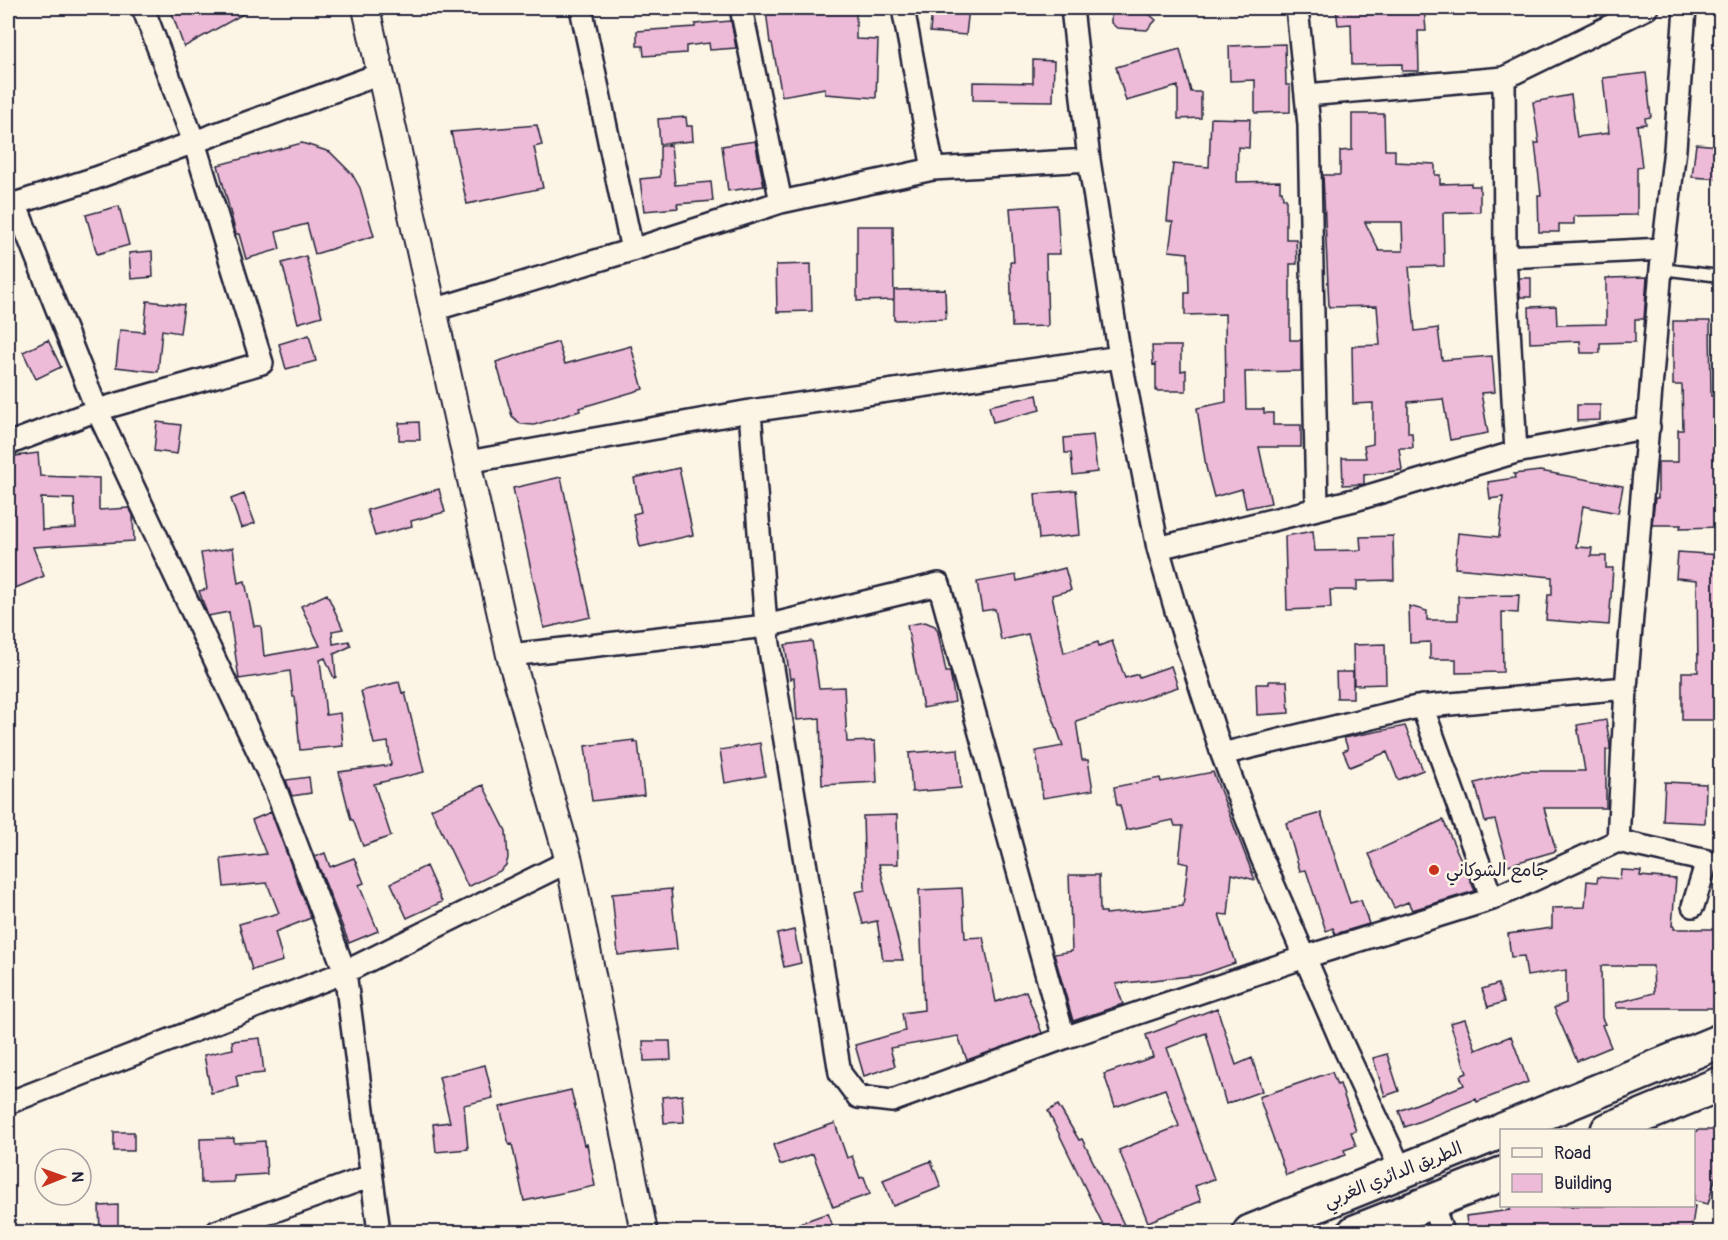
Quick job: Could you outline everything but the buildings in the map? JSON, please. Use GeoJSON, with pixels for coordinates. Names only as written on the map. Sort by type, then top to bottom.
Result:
{"type":"FeatureCollection","features":[{"type":"Feature","properties":{"kind":"main road","name":"الطريق الدائري الغربي"},"geometry":{"type":"LineString","coordinates":[[1507,1129],[1720,1041]]}},
{"type":"Feature","properties":{"kind":"main road"},"geometry":{"type":"LineString","coordinates":[[1613,1129],[1720,1084]]}},
{"type":"Feature","properties":{"kind":"main road","name":"الطريق الدائري الغربي"},"geometry":{"type":"LineString","coordinates":[[1250,1233],[1500,1132]]}},
{"type":"Feature","properties":{"kind":"main road"},"geometry":{"type":"LineString","coordinates":[[1355,1233],[1437,1218],[1500,1175]]}},
{"type":"Feature","properties":{"kind":"street"},"geometry":{"type":"LineString","coordinates":[[8,444],[98,410],[262,363],[194,142],[143,8]]}},
{"type":"Feature","properties":{"kind":"street"},"geometry":{"type":"LineString","coordinates":[[366,8],[510,655],[569,861],[644,1233]]}},
{"type":"Feature","properties":{"kind":"street"},"geometry":{"type":"LineString","coordinates":[[581,8],[633,250]]}},
{"type":"Feature","properties":{"kind":"street"},"geometry":{"type":"LineString","coordinates":[[741,8],[781,202]]}},
{"type":"Feature","properties":{"kind":"street"},"geometry":{"type":"LineString","coordinates":[[903,8],[933,169]]}},
{"type":"Feature","properties":{"kind":"street"},"geometry":{"type":"LineString","coordinates":[[1072,8],[1089,160],[1120,357],[1158,548],[1221,754],[1261,856],[1402,1172]]}},
{"type":"Feature","properties":{"kind":"street"},"geometry":{"type":"LineString","coordinates":[[1297,8],[1309,125],[1317,507]]}},
{"type":"Feature","properties":{"kind":"street"},"geometry":{"type":"LineString","coordinates":[[1306,95],[1504,78],[1647,8]]}},
{"type":"Feature","properties":{"kind":"street"},"geometry":{"type":"LineString","coordinates":[[1617,841],[1626,688],[1662,259],[1675,149],[1685,8]]}},
{"type":"Feature","properties":{"kind":"street"},"geometry":{"type":"LineString","coordinates":[[379,1233],[345,972],[274,785],[98,410],[11,205],[96,178],[381,74]]}},
{"type":"Feature","properties":{"kind":"street"},"geometry":{"type":"LineString","coordinates":[[1504,78],[1504,257],[1516,452]]}},
{"type":"Feature","properties":{"kind":"street"},"geometry":{"type":"LineString","coordinates":[[433,310],[633,250],[781,202],[933,169],[1089,160]]}},
{"type":"Feature","properties":{"kind":"street"},"geometry":{"type":"LineString","coordinates":[[1504,257],[1662,259]]}},
{"type":"Feature","properties":{"kind":"street"},"geometry":{"type":"LineString","coordinates":[[468,462],[750,411],[1120,357]]}},
{"type":"Feature","properties":{"kind":"street"},"geometry":{"type":"LineString","coordinates":[[750,411],[766,626],[840,1073],[858,1097],[892,1101],[1064,1038],[1305,957],[1492,899],[1617,841],[1707,861],[1692,906]]}},
{"type":"Feature","properties":{"kind":"street"},"geometry":{"type":"LineString","coordinates":[[1158,548],[1317,507],[1358,499],[1516,452],[1649,427]]}},
{"type":"Feature","properties":{"kind":"street"},"geometry":{"type":"LineString","coordinates":[[510,655],[766,626],[939,584],[1064,1038]]}},
{"type":"Feature","properties":{"kind":"street"},"geometry":{"type":"LineString","coordinates":[[1221,754],[1422,706],[1626,688]]}},
{"type":"Feature","properties":{"kind":"street"},"geometry":{"type":"LineString","coordinates":[[1422,706],[1492,899]]}},
{"type":"Feature","properties":{"kind":"street"},"geometry":{"type":"LineString","coordinates":[[8,1103],[345,972],[569,861]]}},
{"type":"Feature","properties":{"kind":"street"},"geometry":{"type":"LineString","coordinates":[[216,1233],[371,1176]]}},
{"type":"Feature","properties":{"kind":"lane"},"geometry":{"type":"LineString","coordinates":[[1662,259],[1720,276]]}},
{"type":"Feature","properties":{"kind":"place","name":"جامع الشوكاني"},"geometry":{"type":"Point","coordinates":[1434,870]}}]}
